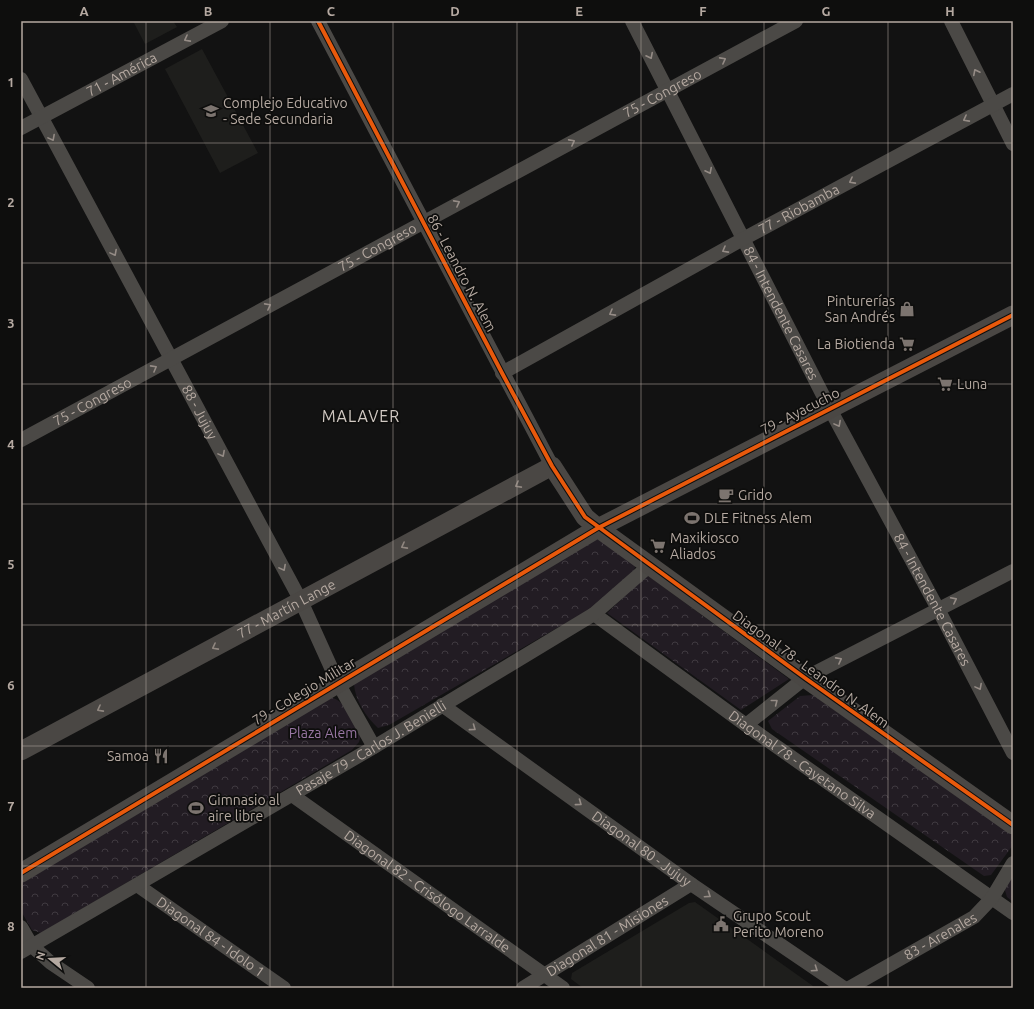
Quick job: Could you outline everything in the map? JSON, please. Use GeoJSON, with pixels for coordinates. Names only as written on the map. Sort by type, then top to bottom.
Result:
{"type":"FeatureCollection","features":[{"type":"Feature","properties":{"kind":"street","name":"71 - América"},"geometry":{"type":"LineString","coordinates":[[21,128],[222,21]]}},
{"type":"Feature","properties":{"kind":"street","name":"86 - Leandro N. Alem"},"geometry":{"type":"LineString","coordinates":[[318,21],[552,466],[585,517],[598,528]]}},
{"type":"Feature","properties":{"kind":"street","name":"84 - Intendente Casares"},"geometry":{"type":"LineString","coordinates":[[632,21],[830,409],[938,609],[1013,753]]}},
{"type":"Feature","properties":{"kind":"street","name":"75 - Congreso"},"geometry":{"type":"LineString","coordinates":[[21,440],[796,21]]}},
{"type":"Feature","properties":{"kind":"street"},"geometry":{"type":"LineString","coordinates":[[951,21],[1013,144]]}},
{"type":"Feature","properties":{"kind":"street","name":"88 - Jujuy"},"geometry":{"type":"LineString","coordinates":[[21,79],[301,601],[338,683],[374,747]]}},
{"type":"Feature","properties":{"kind":"street","name":"77 - Riobamba"},"geometry":{"type":"LineString","coordinates":[[502,373],[744,239],[1013,94]]}},
{"type":"Feature","properties":{"kind":"street","name":"79 - Ayacucho"},"geometry":{"type":"LineString","coordinates":[[598,528],[1013,315]]}},
{"type":"Feature","properties":{"kind":"street","name":"77 - Martín Lange"},"geometry":{"type":"LineString","coordinates":[[21,751],[552,466]]}},
{"type":"Feature","properties":{"kind":"street","name":"Diagonal 78 - Leandro N. Alem"},"geometry":{"type":"LineString","coordinates":[[598,528],[804,678],[1013,826]]}},
{"type":"Feature","properties":{"kind":"street","name":"79 - Colegio Militar"},"geometry":{"type":"LineString","coordinates":[[21,873],[598,528]]}},
{"type":"Feature","properties":{"kind":"street","name":"Pasaje 79 - Carlos J. Benielli"},"geometry":{"type":"LineString","coordinates":[[27,949],[292,796],[594,614],[649,566]]}},
{"type":"Feature","properties":{"kind":"street"},"geometry":{"type":"LineString","coordinates":[[746,725],[804,678],[1013,571]]}},
{"type":"Feature","properties":{"kind":"street","name":"Diagonal 78 - Cayetano Silva"},"geometry":{"type":"LineString","coordinates":[[594,614],[746,725],[1013,913]]}},
{"type":"Feature","properties":{"kind":"street","name":"Diagonal 80 - Jujuy"},"geometry":{"type":"LineString","coordinates":[[442,705],[692,884],[844,988]]}},
{"type":"Feature","properties":{"kind":"street","name":"Diagonal 82 - Crisólogo Larralde"},"geometry":{"type":"LineString","coordinates":[[292,796],[563,988]]}},
{"type":"Feature","properties":{"kind":"street","name":"83 - Arenales"},"geometry":{"type":"LineString","coordinates":[[849,988],[974,917],[992,898],[1013,863]]}},
{"type":"Feature","properties":{"kind":"street","name":"Diagonal 81 - Misiones"},"geometry":{"type":"LineString","coordinates":[[524,988],[692,884]]}},
{"type":"Feature","properties":{"kind":"street","name":"Diagonal 84 - Idolo 1"},"geometry":{"type":"LineString","coordinates":[[137,885],[284,988]]}},
{"type":"Feature","properties":{"kind":"street"},"geometry":{"type":"LineString","coordinates":[[21,927],[27,949],[88,988]]}},
{"type":"Feature","properties":{"kind":"shaded area"},"geometry":{"type":"Polygon","coordinates":[[[133,21],[173,21],[177,27],[145,44],[133,21]]]}},
{"type":"Feature","properties":{"kind":"shaded area","name":"Complejo Educativo - Sede Secundaria"},"geometry":{"type":"Polygon","coordinates":[[[202,49],[258,153],[220,173],[165,69],[202,49]]]}},
{"type":"Feature","properties":{"kind":"shaded area"},"geometry":{"type":"Polygon","coordinates":[[[695,902],[813,986],[813,988],[583,988],[571,979],[572,973],[689,903],[695,902]]]}},
{"type":"Feature","properties":{"kind":"green space","name":"Plaza Alem"},"geometry":{"type":"Polygon","coordinates":[[[593,540],[602,540],[636,564],[634,570],[602,600],[583,613],[389,725],[378,728],[369,719],[356,696],[354,684],[593,540]]]}},
{"type":"Feature","properties":{"kind":"green space"},"geometry":{"type":"Polygon","coordinates":[[[647,575],[789,679],[741,710],[607,613],[647,575]]]}},
{"type":"Feature","properties":{"kind":"green space"},"geometry":{"type":"Polygon","coordinates":[[[813,695],[1012,835],[1013,845],[991,875],[984,876],[772,729],[768,721],[800,696],[813,695]]]}},
{"type":"Feature","properties":{"kind":"green space","name":"Plaza Alem"},"geometry":{"type":"Polygon","coordinates":[[[327,697],[334,698],[344,706],[361,735],[359,742],[352,750],[41,933],[32,930],[21,911],[21,879],[327,697]]]}},
{"type":"Feature","properties":{"kind":"green space"},"geometry":{"type":"Polygon","coordinates":[[[1013,872],[1013,902],[1007,897],[1004,887],[1013,872]]]}},
{"type":"Feature","properties":{"kind":"cycle path"},"geometry":{"type":"LineString","coordinates":[[318,21],[552,466],[585,517],[805,678],[1013,825]]}},
{"type":"Feature","properties":{"kind":"cycle path"},"geometry":{"type":"LineString","coordinates":[[21,873],[598,528],[1013,315]]}},
{"type":"Feature","properties":{"kind":"place","name":"Complejo Educativo - Sede Secundaria"},"geometry":{"type":"Point","coordinates":[211,111]}},
{"type":"Feature","properties":{"kind":"place","name":"Pinturerías San Andrés"},"geometry":{"type":"Point","coordinates":[907,309]}},
{"type":"Feature","properties":{"kind":"place","name":"La Biotienda"},"geometry":{"type":"Point","coordinates":[907,344]}},
{"type":"Feature","properties":{"kind":"place","name":"Luna"},"geometry":{"type":"Point","coordinates":[945,384]}},
{"type":"Feature","properties":{"kind":"place","name":"Grido"},"geometry":{"type":"Point","coordinates":[726,495]}},
{"type":"Feature","properties":{"kind":"place","name":"DLE Fitness Alem"},"geometry":{"type":"Point","coordinates":[692,518]}},
{"type":"Feature","properties":{"kind":"place","name":"Maxikiosco Aliados"},"geometry":{"type":"Point","coordinates":[658,546]}},
{"type":"Feature","properties":{"kind":"place","name":"Samoa"},"geometry":{"type":"Point","coordinates":[161,756]}},
{"type":"Feature","properties":{"kind":"place","name":"Gimnasio al aire libre"},"geometry":{"type":"Point","coordinates":[196,808]}},
{"type":"Feature","properties":{"kind":"place","name":"Grupo Scout Perito Moreno"},"geometry":{"type":"Point","coordinates":[721,924]}},
{"type":"Feature","properties":{"kind":"district","name":"MALAVER"},"geometry":{"type":"Point","coordinates":[361,416]}}]}
